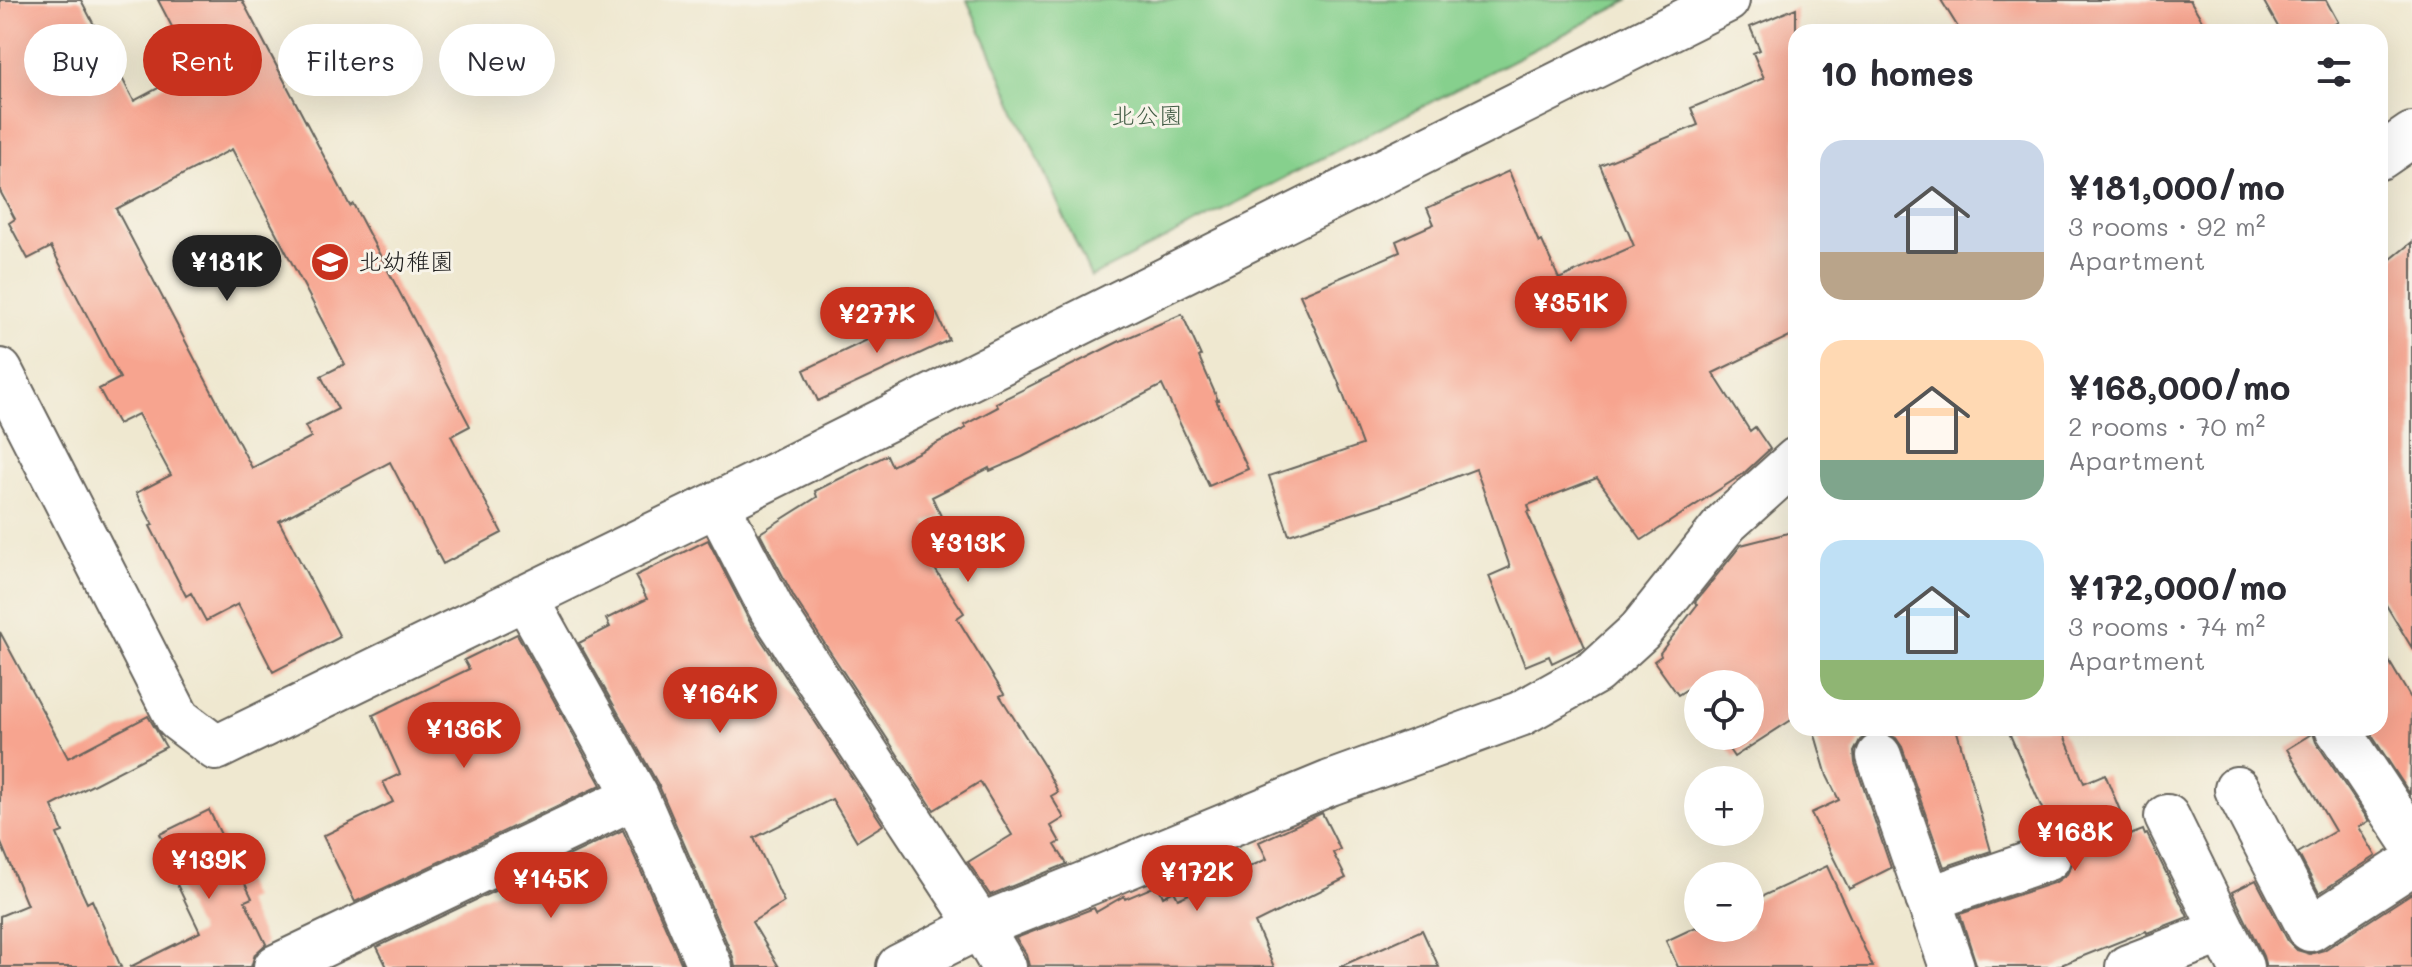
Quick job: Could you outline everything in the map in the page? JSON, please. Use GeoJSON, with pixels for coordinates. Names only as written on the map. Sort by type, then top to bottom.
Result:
{"type":"FeatureCollection","features":[{"type":"Feature","properties":{"kind":"street"},"geometry":{"type":"LineString","coordinates":[[0,371],[178,719],[216,748],[717,504],[1727,0]]}},
{"type":"Feature","properties":{"kind":"street"},"geometry":{"type":"LineString","coordinates":[[2388,152],[2412,135]]}},
{"type":"Feature","properties":{"kind":"street"},"geometry":{"type":"LineString","coordinates":[[899,967],[980,926],[1330,783],[1520,714],[1595,672],[1640,631],[1726,523],[1788,467]]}},
{"type":"Feature","properties":{"kind":"street"},"geometry":{"type":"LineString","coordinates":[[717,504],[772,610],[1004,967]]}},
{"type":"Feature","properties":{"kind":"street"},"geometry":{"type":"LineString","coordinates":[[525,597],[636,796],[710,967]]}},
{"type":"Feature","properties":{"kind":"street"},"geometry":{"type":"LineString","coordinates":[[2342,736],[2412,841]]}},
{"type":"Feature","properties":{"kind":"street"},"geometry":{"type":"LineString","coordinates":[[1879,756],[1952,967]]}},
{"type":"Feature","properties":{"kind":"street"},"geometry":{"type":"LineString","coordinates":[[2237,789],[2310,929],[2412,863]]}},
{"type":"Feature","properties":{"kind":"street"},"geometry":{"type":"LineString","coordinates":[[276,967],[636,796]]}},
{"type":"Feature","properties":{"kind":"street"},"geometry":{"type":"LineString","coordinates":[[2128,967],[2232,949],[2167,817]]}},
{"type":"Feature","properties":{"kind":"street"},"geometry":{"type":"LineString","coordinates":[[1928,899],[2048,858]]}},
{"type":"Feature","properties":{"kind":"green space","name":"北公園"},"geometry":{"type":"Polygon","coordinates":[[[967,0],[1630,0],[1091,277],[967,0]]]}},
{"type":"Feature","properties":{"kind":"building"},"geometry":{"type":"Polygon","coordinates":[[[0,0],[81,0],[94,24],[24,24],[24,96],[127,96],[127,88],[134,101],[143,96],[262,96],[262,38],[278,69],[278,96],[292,96],[470,426],[451,436],[502,533],[443,564],[390,462],[279,521],[340,637],[273,672],[238,604],[206,621],[191,593],[186,596],[136,493],[171,475],[138,414],[118,424],[99,389],[120,378],[51,247],[28,259],[9,223],[15,219],[0,191],[0,0]],[[232,149],[116,209],[252,468],[311,437],[305,426],[338,409],[321,376],[345,364],[232,149]]]}},
{"type":"Feature","properties":{"kind":"building"},"geometry":{"type":"Polygon","coordinates":[[[158,0],[242,0],[255,24],[171,24],[158,0]]]}},
{"type":"Feature","properties":{"kind":"building"},"geometry":{"type":"Polygon","coordinates":[[[1941,0],[2190,0],[2204,24],[1956,24],[1941,0]]]}},
{"type":"Feature","properties":{"kind":"building"},"geometry":{"type":"Polygon","coordinates":[[[2263,0],[2326,0],[2338,22],[2335,24],[2276,24],[2263,0]]]}},
{"type":"Feature","properties":{"kind":"building"},"geometry":{"type":"Polygon","coordinates":[[[1796,8],[1796,24],[1788,24],[1788,337],[1713,373],[1750,431],[1755,427],[1770,449],[1743,474],[1642,540],[1597,478],[1528,505],[1530,511],[1527,512],[1585,647],[1552,663],[1549,656],[1525,666],[1489,576],[1510,567],[1476,469],[1289,535],[1269,476],[1362,445],[1300,295],[1400,252],[1396,241],[1434,224],[1427,208],[1509,171],[1539,243],[1542,241],[1559,279],[1634,246],[1600,165],[1698,125],[1691,108],[1764,78],[1753,53],[1760,50],[1750,27],[1796,8]]]}},
{"type":"Feature","properties":{"kind":"building"},"geometry":{"type":"Polygon","coordinates":[[[2412,242],[2412,648],[2388,608],[2388,262],[2412,242]]]}},
{"type":"Feature","properties":{"kind":"building"},"geometry":{"type":"Polygon","coordinates":[[[934,308],[949,340],[818,401],[804,370],[934,308]]]}},
{"type":"Feature","properties":{"kind":"building"},"geometry":{"type":"Polygon","coordinates":[[[1182,314],[1216,400],[1248,469],[1209,486],[1162,385],[1022,457],[990,471],[989,468],[932,497],[941,516],[926,523],[940,555],[929,560],[964,613],[957,618],[1004,694],[1000,696],[1046,769],[1058,792],[1051,796],[1064,818],[1051,826],[1060,842],[1055,845],[1067,864],[990,895],[968,862],[1012,835],[980,782],[934,810],[794,597],[760,533],[817,497],[815,491],[887,455],[892,466],[966,428],[964,425],[998,407],[996,403],[1120,341],[1182,314]]]}},
{"type":"Feature","properties":{"kind":"building"},"geometry":{"type":"Polygon","coordinates":[[[1788,533],[1788,722],[1764,738],[1764,670],[1684,670],[1684,691],[1678,695],[1654,661],[1661,656],[1660,653],[1697,605],[1695,602],[1741,545],[1788,533]]]}},
{"type":"Feature","properties":{"kind":"building"},"geometry":{"type":"Polygon","coordinates":[[[708,540],[751,624],[883,825],[857,841],[832,799],[754,838],[784,902],[752,922],[779,967],[735,967],[659,786],[579,643],[610,627],[606,619],[647,599],[635,576],[708,540]]]}},
{"type":"Feature","properties":{"kind":"building"},"geometry":{"type":"Polygon","coordinates":[[[0,632],[68,758],[148,716],[166,747],[52,806],[63,832],[57,834],[74,875],[87,903],[92,900],[121,967],[0,967],[0,916],[27,905],[0,841],[0,632]]]}},
{"type":"Feature","properties":{"kind":"building"},"geometry":{"type":"Polygon","coordinates":[[[517,634],[601,785],[355,902],[323,836],[393,802],[383,782],[400,774],[373,715],[469,669],[464,660],[517,634]]]}},
{"type":"Feature","properties":{"kind":"building"},"geometry":{"type":"Polygon","coordinates":[[[2388,660],[2412,700],[2410,794],[2372,736],[2388,736],[2388,660]]]}},
{"type":"Feature","properties":{"kind":"building"},"geometry":{"type":"Polygon","coordinates":[[[1815,736],[1866,736],[1854,752],[1855,763],[1891,868],[1849,889],[1811,813],[1839,800],[1827,776],[1815,736]]]}},
{"type":"Feature","properties":{"kind":"building"},"geometry":{"type":"Polygon","coordinates":[[[1892,736],[1958,736],[1991,851],[1944,867],[1902,747],[1892,736]]]}},
{"type":"Feature","properties":{"kind":"building"},"geometry":{"type":"Polygon","coordinates":[[[2010,736],[2064,736],[2084,783],[2105,774],[2130,835],[2143,830],[2147,834],[2188,917],[2056,967],[1977,967],[1960,914],[2056,882],[2067,874],[2073,862],[2072,851],[2065,840],[2053,834],[2010,736]]]}},
{"type":"Feature","properties":{"kind":"building"},"geometry":{"type":"Polygon","coordinates":[[[2308,736],[2314,736],[2369,821],[2359,827],[2376,856],[2319,893],[2298,853],[2335,831],[2287,749],[2308,736]]]}},
{"type":"Feature","properties":{"kind":"building"},"geometry":{"type":"Polygon","coordinates":[[[1729,750],[1745,750],[1734,757],[1729,750]]]}},
{"type":"Feature","properties":{"kind":"building"},"geometry":{"type":"Polygon","coordinates":[[[209,810],[252,898],[245,901],[266,944],[255,954],[251,967],[130,967],[200,932],[169,868],[174,865],[160,834],[209,810]]]}},
{"type":"Feature","properties":{"kind":"building"},"geometry":{"type":"Polygon","coordinates":[[[1322,813],[1340,849],[1333,853],[1346,878],[1255,923],[1274,967],[1029,966],[1016,938],[1094,908],[1096,912],[1124,896],[1125,899],[1158,885],[1163,897],[1174,891],[1178,899],[1267,859],[1259,842],[1322,813]]]}},
{"type":"Feature","properties":{"kind":"building"},"geometry":{"type":"Polygon","coordinates":[[[623,830],[683,967],[387,967],[377,947],[623,830]]]}},
{"type":"Feature","properties":{"kind":"building"},"geometry":{"type":"Polygon","coordinates":[[[1827,866],[1873,967],[1678,967],[1666,941],[1684,933],[1684,942],[1764,942],[1764,895],[1827,866]]]}},
{"type":"Feature","properties":{"kind":"building"},"geometry":{"type":"Polygon","coordinates":[[[2256,880],[2288,941],[2297,950],[2310,954],[2324,950],[2412,893],[2412,967],[2266,967],[2232,892],[2256,880]]]}},
{"type":"Feature","properties":{"kind":"building"},"geometry":{"type":"Polygon","coordinates":[[[1422,930],[1439,967],[1339,967],[1422,930]]]}},
{"type":"Feature","properties":{"kind":"place","name":"北幼稚園"},"geometry":{"type":"Point","coordinates":[330,262]}}]}
